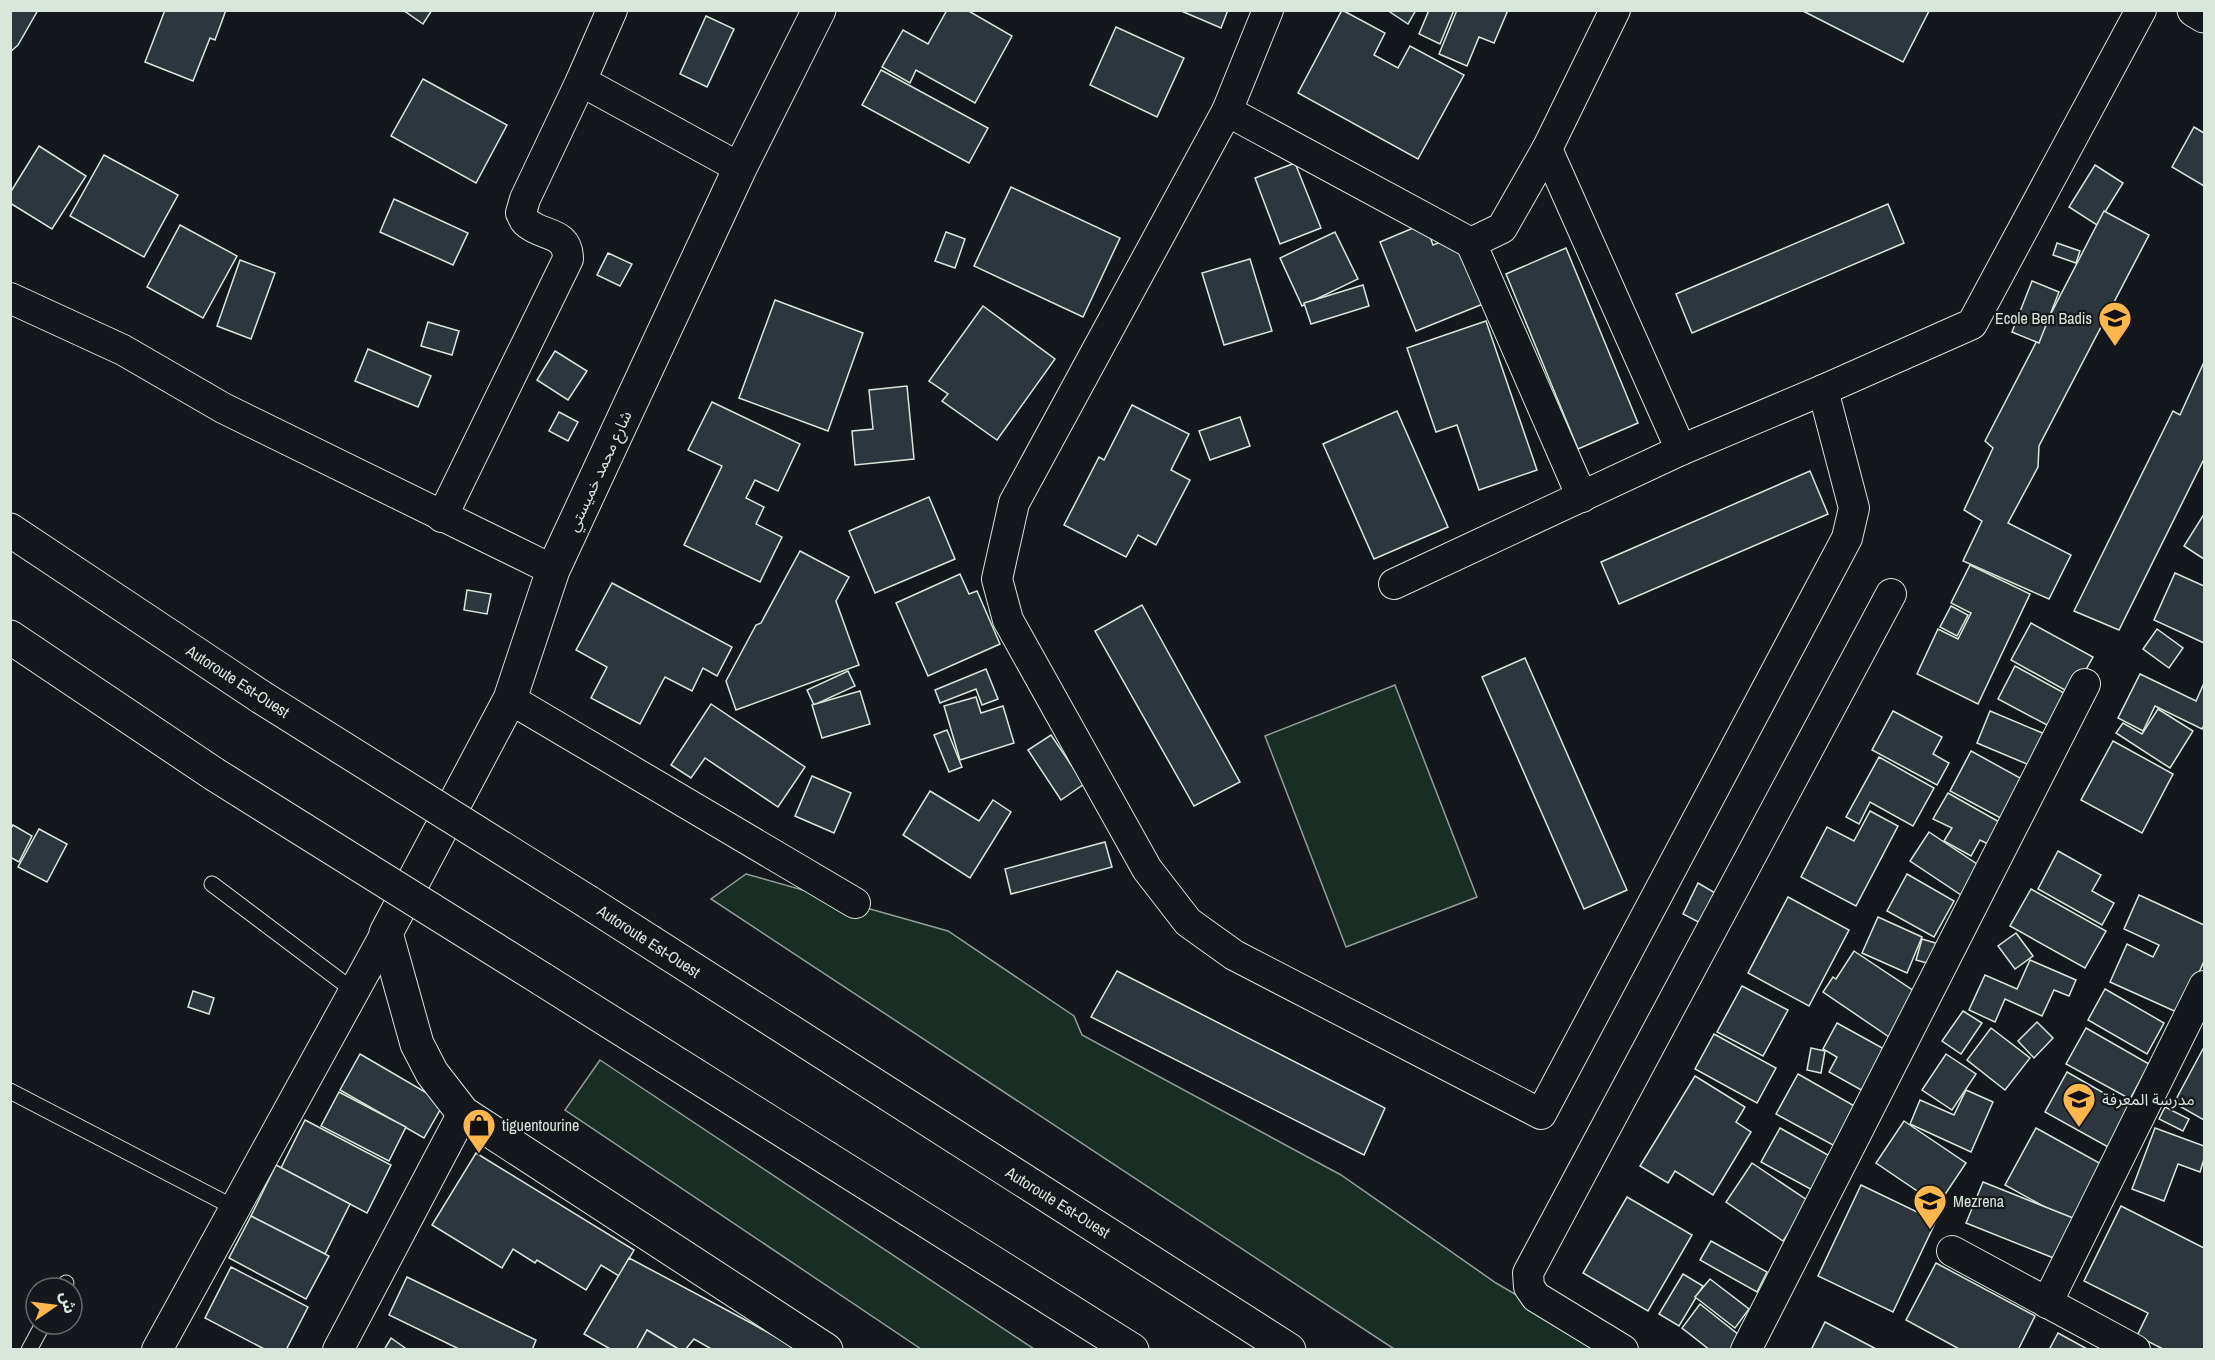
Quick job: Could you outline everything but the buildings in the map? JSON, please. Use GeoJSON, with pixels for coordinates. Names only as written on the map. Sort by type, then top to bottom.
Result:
{"type":"FeatureCollection","features":[{"type":"Feature","properties":{"kind":"main road","name":"شارع محمد خميستي"},"geometry":{"type":"LineString","coordinates":[[386,933],[510,699],[553,570],[740,168],[819,10]]}},
{"type":"Feature","properties":{"kind":"main road","name":"Autoroute Est-Ouest"},"geometry":{"type":"LineString","coordinates":[[10,530],[261,696],[1289,1350]]}},
{"type":"Feature","properties":{"kind":"main road"},"geometry":{"type":"LineString","coordinates":[[10,637],[214,774],[1132,1350]]}},
{"type":"Feature","properties":{"kind":"main road"},"geometry":{"type":"LineString","coordinates":[[386,933],[417,1044],[432,1073],[463,1113],[826,1350]]}},
{"type":"Feature","properties":{"kind":"street"},"geometry":{"type":"LineString","coordinates":[[442,517],[568,260],[568,250],[562,241],[526,222],[521,213],[525,199],[612,10]]}},
{"type":"Feature","properties":{"kind":"street"},"geometry":{"type":"LineString","coordinates":[[1268,10],[1227,111],[1014,503],[998,579],[1008,620],[1147,869],[1188,922],[1234,955],[1541,1114],[1847,538],[1854,508],[1823,390]]}},
{"type":"Feature","properties":{"kind":"street"},"geometry":{"type":"LineString","coordinates":[[1471,243],[1502,228],[1547,149],[1615,10]]}},
{"type":"Feature","properties":{"kind":"street"},"geometry":{"type":"LineString","coordinates":[[1394,584],[1681,450],[1972,324],[2141,10]]}},
{"type":"Feature","properties":{"kind":"street"},"geometry":{"type":"LineString","coordinates":[[581,81],[740,168]]}},
{"type":"Feature","properties":{"kind":"street"},"geometry":{"type":"LineString","coordinates":[[1227,111],[1471,243],[1582,496]]}},
{"type":"Feature","properties":{"kind":"street"},"geometry":{"type":"LineString","coordinates":[[1547,149],[1681,450]]}},
{"type":"Feature","properties":{"kind":"street"},"geometry":{"type":"LineString","coordinates":[[10,298],[123,350],[223,408],[553,570]]}},
{"type":"Feature","properties":{"kind":"street"},"geometry":{"type":"LineString","coordinates":[[1623,1350],[1536,1297],[1528,1287],[1528,1273],[1891,594]]}},
{"type":"Feature","properties":{"kind":"street"},"geometry":{"type":"LineString","coordinates":[[1746,1350],[2085,684]]}},
{"type":"Feature","properties":{"kind":"street"},"geometry":{"type":"LineString","coordinates":[[510,699],[855,903]]}},
{"type":"Feature","properties":{"kind":"street"},"geometry":{"type":"LineString","coordinates":[[157,1350],[386,933]]}},
{"type":"Feature","properties":{"kind":"street"},"geometry":{"type":"LineString","coordinates":[[2047,1303],[2205,986]]}},
{"type":"Feature","properties":{"kind":"street"},"geometry":{"type":"LineString","coordinates":[[338,1350],[463,1113]]}},
{"type":"Feature","properties":{"kind":"street"},"geometry":{"type":"LineString","coordinates":[[1952,1251],[2136,1350]]}},
{"type":"Feature","properties":{"kind":"lane"},"geometry":{"type":"LineString","coordinates":[[212,884],[354,992]]}},
{"type":"Feature","properties":{"kind":"lane"},"geometry":{"type":"LineString","coordinates":[[10,1091],[235,1208]]}},
{"type":"Feature","properties":{"kind":"lane"},"geometry":{"type":"LineString","coordinates":[[29,1350],[37,1336]]}},
{"type":"Feature","properties":{"kind":"green space"},"geometry":{"type":"Polygon","coordinates":[[[1395,685],[1477,897],[1346,947],[1265,736],[1395,685]]]}},
{"type":"Feature","properties":{"kind":"green space"},"geometry":{"type":"Polygon","coordinates":[[[746,874],[948,931],[1074,1016],[1082,1035],[1341,1175],[1496,1283],[1608,1349],[1394,1349],[711,899],[746,874]]]}},
{"type":"Feature","properties":{"kind":"green space"},"geometry":{"type":"Polygon","coordinates":[[[600,1060],[1034,1349],[921,1349],[565,1110],[600,1060]]]}},
{"type":"Feature","properties":{"kind":"place","name":"Ecole Ben Badis"},"geometry":{"type":"Point","coordinates":[2115,347]}},
{"type":"Feature","properties":{"kind":"place","name":"مدرسة المعرفة"},"geometry":{"type":"Point","coordinates":[2079,1128]}},
{"type":"Feature","properties":{"kind":"place","name":"tiguentourine"},"geometry":{"type":"Point","coordinates":[479,1154]}},
{"type":"Feature","properties":{"kind":"place","name":"Mezrena"},"geometry":{"type":"Point","coordinates":[1930,1230]}}]}
